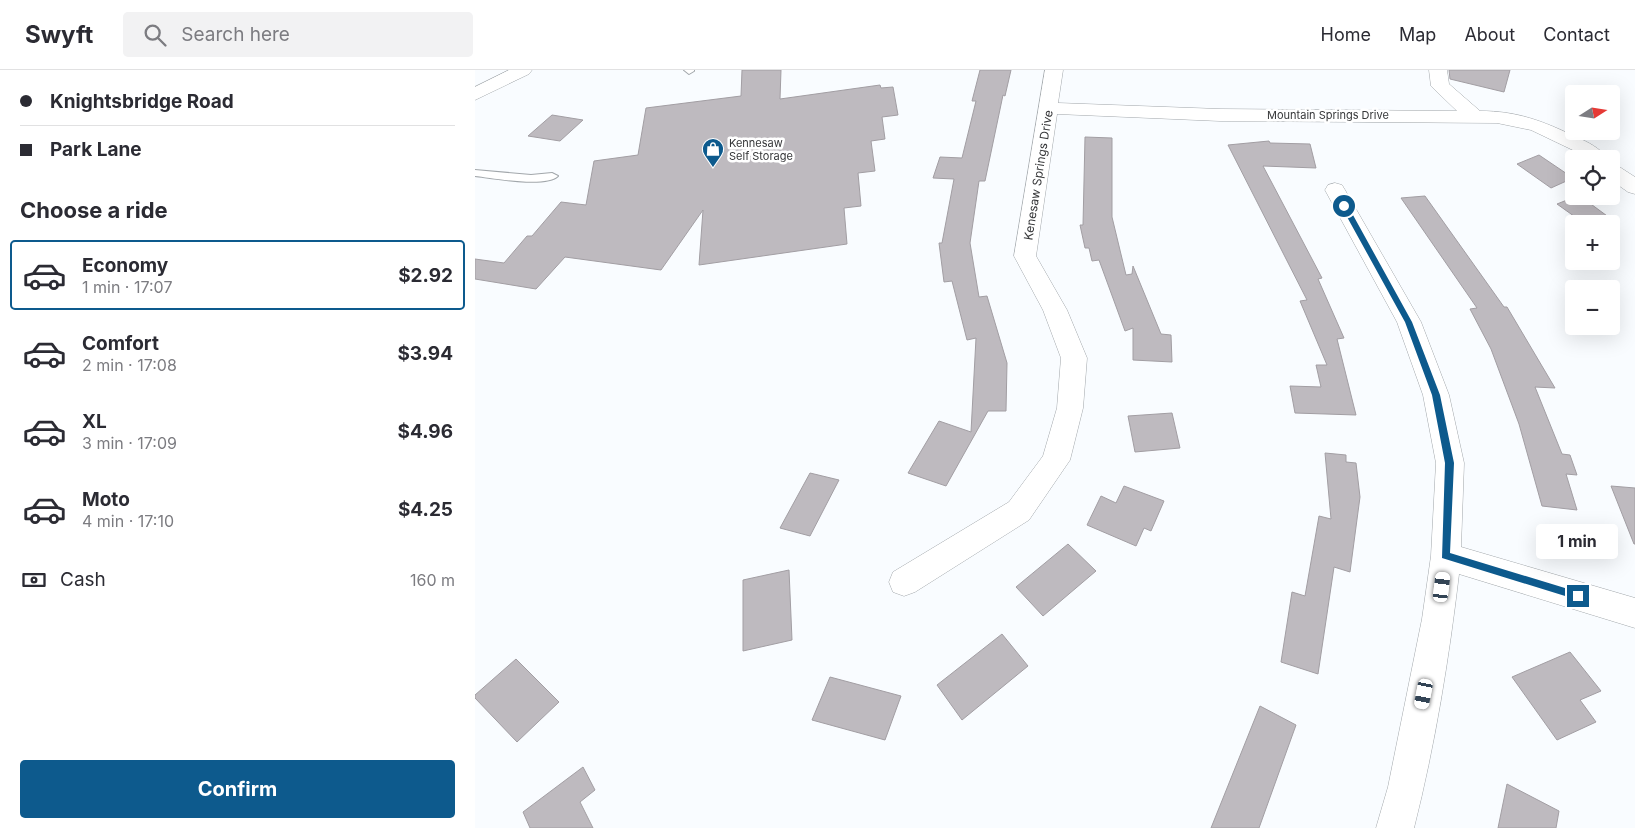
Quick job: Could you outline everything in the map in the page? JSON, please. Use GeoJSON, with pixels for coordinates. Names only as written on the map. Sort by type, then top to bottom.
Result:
{"type":"FeatureCollection","features":[{"type":"Feature","properties":{"kind":"street"},"geometry":{"type":"LineString","coordinates":[[475,94],[523,70]]}},
{"type":"Feature","properties":{"kind":"street","name":"Kenesaw Springs Drive"},"geometry":{"type":"LineString","coordinates":[[904,582],[1019,511],[1056,460],[1069,408],[1074,358],[1055,310],[1025,256],[1054,70]]}},
{"type":"Feature","properties":{"kind":"street"},"geometry":{"type":"LineString","coordinates":[[1438,70],[1440,86],[1475,117]]}},
{"type":"Feature","properties":{"kind":"street","name":"Mountain Springs Drive"},"geometry":{"type":"LineString","coordinates":[[1048,108],[1219,115],[1497,117],[1537,125],[1587,150]]}},
{"type":"Feature","properties":{"kind":"street"},"geometry":{"type":"LineString","coordinates":[[1620,176],[1635,186]]}},
{"type":"Feature","properties":{"kind":"street"},"geometry":{"type":"LineString","coordinates":[[1335,190],[1409,322],[1436,395],[1449,463],[1446,556],[1438,619],[1406,788],[1395,828]]}},
{"type":"Feature","properties":{"kind":"street"},"geometry":{"type":"LineString","coordinates":[[1446,556],[1635,613]]}},
{"type":"Feature","properties":{"kind":"lane"},"geometry":{"type":"LineString","coordinates":[[475,173],[531,178],[552,176]]}},
{"type":"Feature","properties":{"kind":"building"},"geometry":{"type":"Polygon","coordinates":[[[742,70],[781,70],[780,99],[880,85],[881,88],[893,87],[898,115],[882,117],[885,139],[871,141],[875,171],[858,173],[861,206],[844,208],[847,244],[699,265],[703,210],[661,270],[565,257],[536,289],[475,279],[475,259],[504,263],[527,236],[532,236],[561,202],[586,205],[594,161],[638,155],[646,108],[741,96],[742,70]]]}},
{"type":"Feature","properties":{"kind":"building"},"geometry":{"type":"Polygon","coordinates":[[[980,70],[1011,70],[1005,96],[1003,95],[985,181],[979,181],[970,243],[979,297],[987,296],[1007,363],[1006,411],[988,411],[946,486],[908,473],[939,421],[971,432],[976,338],[967,340],[952,281],[944,282],[939,243],[942,243],[954,179],[933,178],[940,157],[962,158],[976,101],[972,101],[980,70]]]}},
{"type":"Feature","properties":{"kind":"building"},"geometry":{"type":"Polygon","coordinates":[[[1449,70],[1510,70],[1504,92],[1450,79],[1449,70]]]}},
{"type":"Feature","properties":{"kind":"building"},"geometry":{"type":"Polygon","coordinates":[[[552,115],[583,120],[560,141],[528,136],[552,115]]]}},
{"type":"Feature","properties":{"kind":"building"},"geometry":{"type":"Polygon","coordinates":[[[1085,137],[1112,138],[1112,217],[1126,275],[1132,274],[1133,266],[1161,334],[1171,335],[1172,362],[1133,360],[1133,328],[1125,331],[1099,260],[1092,261],[1089,248],[1085,248],[1080,225],[1083,225],[1085,137]]]}},
{"type":"Feature","properties":{"kind":"building"},"geometry":{"type":"Polygon","coordinates":[[[1269,141],[1270,143],[1310,144],[1316,168],[1263,166],[1322,278],[1318,279],[1344,338],[1337,339],[1356,415],[1295,413],[1290,386],[1321,387],[1316,365],[1327,365],[1300,301],[1307,300],[1228,145],[1269,141]]]}},
{"type":"Feature","properties":{"kind":"building"},"geometry":{"type":"Polygon","coordinates":[[[1539,155],[1565,173],[1565,182],[1551,188],[1517,164],[1539,155]]]}},
{"type":"Feature","properties":{"kind":"building"},"geometry":{"type":"Polygon","coordinates":[[[1425,196],[1504,307],[1507,307],[1555,388],[1535,387],[1562,454],[1570,455],[1577,475],[1566,474],[1577,510],[1542,506],[1519,424],[1491,349],[1470,309],[1477,308],[1401,198],[1425,196]]]}},
{"type":"Feature","properties":{"kind":"building"},"geometry":{"type":"Polygon","coordinates":[[[1565,201],[1565,205],[1592,205],[1606,215],[1572,215],[1557,204],[1565,201]]]}},
{"type":"Feature","properties":{"kind":"building"},"geometry":{"type":"Polygon","coordinates":[[[1172,413],[1180,448],[1135,452],[1128,416],[1172,413]]]}},
{"type":"Feature","properties":{"kind":"building"},"geometry":{"type":"Polygon","coordinates":[[[1325,453],[1346,455],[1346,462],[1356,463],[1360,497],[1350,572],[1334,567],[1318,674],[1281,662],[1292,592],[1305,596],[1319,516],[1331,519],[1325,453]]]}},
{"type":"Feature","properties":{"kind":"building"},"geometry":{"type":"Polygon","coordinates":[[[810,473],[839,480],[810,536],[780,528],[810,473]]]}},
{"type":"Feature","properties":{"kind":"building"},"geometry":{"type":"Polygon","coordinates":[[[1124,486],[1164,501],[1151,531],[1144,528],[1136,546],[1087,525],[1101,496],[1116,503],[1124,486]]]}},
{"type":"Feature","properties":{"kind":"building"},"geometry":{"type":"Polygon","coordinates":[[[1611,486],[1635,488],[1635,544],[1634,544],[1611,486]]]}},
{"type":"Feature","properties":{"kind":"building"},"geometry":{"type":"Polygon","coordinates":[[[1068,544],[1096,571],[1043,616],[1016,587],[1068,544]]]}},
{"type":"Feature","properties":{"kind":"building"},"geometry":{"type":"Polygon","coordinates":[[[789,570],[792,640],[743,651],[743,580],[789,570]]]}},
{"type":"Feature","properties":{"kind":"building"},"geometry":{"type":"Polygon","coordinates":[[[1002,634],[1028,666],[962,720],[937,685],[1002,634]]]}},
{"type":"Feature","properties":{"kind":"building"},"geometry":{"type":"Polygon","coordinates":[[[1570,652],[1601,691],[1580,700],[1596,722],[1557,740],[1512,677],[1570,652]]]}},
{"type":"Feature","properties":{"kind":"building"},"geometry":{"type":"Polygon","coordinates":[[[516,659],[559,702],[517,742],[475,698],[475,695],[516,659]]]}},
{"type":"Feature","properties":{"kind":"building"},"geometry":{"type":"Polygon","coordinates":[[[830,677],[901,696],[885,740],[812,720],[830,677]]]}},
{"type":"Feature","properties":{"kind":"building"},"geometry":{"type":"Polygon","coordinates":[[[1260,706],[1296,725],[1259,828],[1211,828],[1260,706]]]}},
{"type":"Feature","properties":{"kind":"building"},"geometry":{"type":"Polygon","coordinates":[[[583,767],[595,790],[580,802],[593,828],[530,828],[523,812],[583,767]]]}},
{"type":"Feature","properties":{"kind":"building"},"geometry":{"type":"Polygon","coordinates":[[[1507,784],[1559,811],[1556,828],[1498,828],[1507,784]]]}},
{"type":"Feature","properties":{"kind":"place","name":"Kennesaw Self Storage"},"geometry":{"type":"Point","coordinates":[713,168]}},
{"type":"Feature","properties":{"kind":"route"},"geometry":{"type":"LineString","coordinates":[[1344,206],[1409,322],[1436,395],[1449,463],[1446,556],[1578,596]]}}]}
